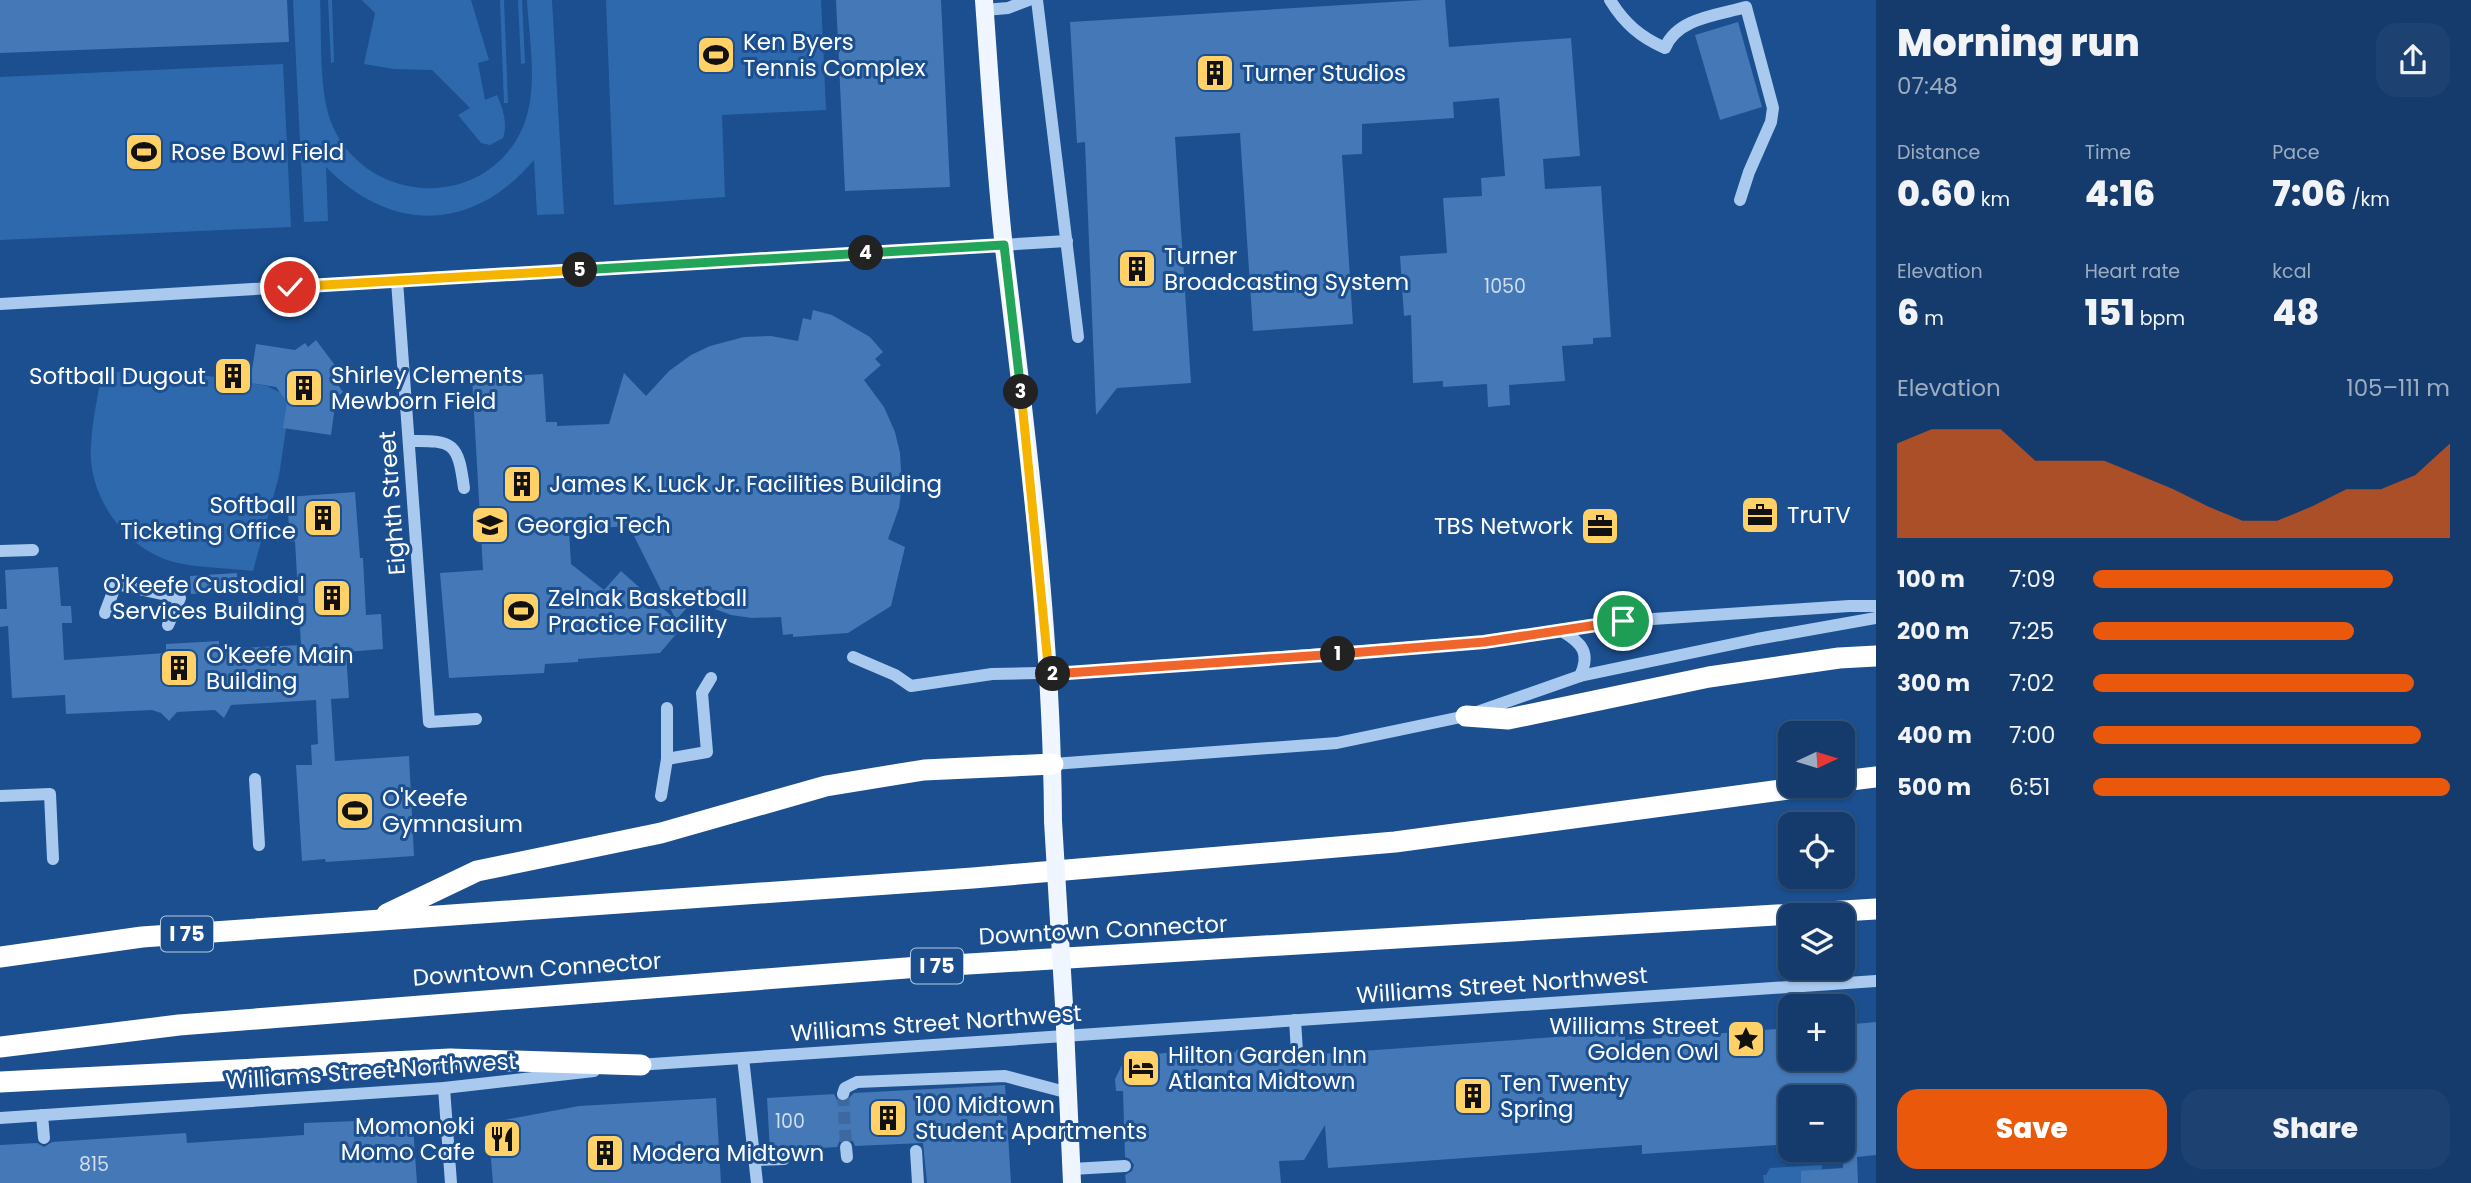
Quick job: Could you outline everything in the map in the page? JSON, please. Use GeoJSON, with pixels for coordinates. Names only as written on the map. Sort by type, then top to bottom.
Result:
{"type":"FeatureCollection","features":[{"type":"Feature","properties":{"kind":"highway"},"geometry":{"type":"LineString","coordinates":[[1466,716],[1508,719],[1709,677],[1839,658],[1876,656]]}},
{"type":"Feature","properties":{"kind":"highway"},"geometry":{"type":"LineString","coordinates":[[376,920],[477,871],[661,833],[826,786],[924,771],[1053,764]]}},
{"type":"Feature","properties":{"kind":"highway"},"geometry":{"type":"LineString","coordinates":[[1855,780],[1876,777]]}},
{"type":"Feature","properties":{"kind":"highway","name":"I 75"},"geometry":{"type":"LineString","coordinates":[[0,957],[142,937],[973,878],[1395,842],[1778,790]]}},
{"type":"Feature","properties":{"kind":"highway","name":"Downtown Connector"},"geometry":{"type":"LineString","coordinates":[[0,1047],[220,1021],[906,968],[1876,909]]}},
{"type":"Feature","properties":{"kind":"highway"},"geometry":{"type":"LineString","coordinates":[[0,1082],[450,1059],[640,1065]]}},
{"type":"Feature","properties":{"kind":"main road"},"geometry":{"type":"LineString","coordinates":[[984,5],[1004,245],[1049,674],[1053,821],[1072,1176]]}},
{"type":"Feature","properties":{"kind":"street"},"geometry":{"type":"LineString","coordinates":[[984,5],[1008,8],[1029,0]]}},
{"type":"Feature","properties":{"kind":"street"},"geometry":{"type":"LineString","coordinates":[[1038,0],[1078,337]]}},
{"type":"Feature","properties":{"kind":"street"},"geometry":{"type":"LineString","coordinates":[[1610,0],[1635,32],[1665,48],[1669,37],[1679,27],[1746,7],[1773,108],[1771,122],[1740,200]]}},
{"type":"Feature","properties":{"kind":"street"},"geometry":{"type":"LineString","coordinates":[[0,304],[1067,241]]}},
{"type":"Feature","properties":{"kind":"street","name":"Eighth Street"},"geometry":{"type":"LineString","coordinates":[[397,281],[429,722],[476,719]]}},
{"type":"Feature","properties":{"kind":"street"},"geometry":{"type":"LineString","coordinates":[[409,441],[430,440],[449,444],[461,462],[464,488]]}},
{"type":"Feature","properties":{"kind":"street"},"geometry":{"type":"LineString","coordinates":[[0,551],[33,550]]}},
{"type":"Feature","properties":{"kind":"street"},"geometry":{"type":"LineString","coordinates":[[105,613],[116,583],[180,598],[168,625]]}},
{"type":"Feature","properties":{"kind":"street"},"geometry":{"type":"LineString","coordinates":[[853,657],[895,675],[911,686],[992,674],[1049,674],[1484,642],[1623,621],[1876,606]]}},
{"type":"Feature","properties":{"kind":"street"},"geometry":{"type":"LineString","coordinates":[[1053,764],[1336,743],[1466,716],[1580,676],[1756,639],[1876,618]]}},
{"type":"Feature","properties":{"kind":"street"},"geometry":{"type":"LineString","coordinates":[[1562,631],[1583,649],[1586,657],[1580,676]]}},
{"type":"Feature","properties":{"kind":"street"},"geometry":{"type":"LineString","coordinates":[[667,759],[707,752],[702,693],[711,678]]}},
{"type":"Feature","properties":{"kind":"street"},"geometry":{"type":"LineString","coordinates":[[661,796],[667,759],[667,708]]}},
{"type":"Feature","properties":{"kind":"street"},"geometry":{"type":"LineString","coordinates":[[255,779],[259,845]]}},
{"type":"Feature","properties":{"kind":"street"},"geometry":{"type":"LineString","coordinates":[[0,796],[50,794],[53,859]]}},
{"type":"Feature","properties":{"kind":"street","name":"Williams Street Northwest"},"geometry":{"type":"LineString","coordinates":[[0,1118],[444,1088],[640,1065],[1876,981]]}},
{"type":"Feature","properties":{"kind":"street"},"geometry":{"type":"LineString","coordinates":[[1295,1020],[1297,1052]]}},
{"type":"Feature","properties":{"kind":"street"},"geometry":{"type":"LineString","coordinates":[[743,1058],[757,1183]]}},
{"type":"Feature","properties":{"kind":"street"},"geometry":{"type":"LineString","coordinates":[[843,1094],[845,1088],[857,1082],[1004,1076],[1069,1094]]}},
{"type":"Feature","properties":{"kind":"street"},"geometry":{"type":"LineString","coordinates":[[444,1088],[451,1183]]}},
{"type":"Feature","properties":{"kind":"street"},"geometry":{"type":"LineString","coordinates":[[43,1115],[44,1138]]}},
{"type":"Feature","properties":{"kind":"street"},"geometry":{"type":"LineString","coordinates":[[916,1151],[918,1183]]}},
{"type":"Feature","properties":{"kind":"street"},"geometry":{"type":"LineString","coordinates":[[754,1160],[784,1159]]}},
{"type":"Feature","properties":{"kind":"street"},"geometry":{"type":"LineString","coordinates":[[1072,1176],[1125,1166]]}},
{"type":"Feature","properties":{"kind":"shaded area"},"geometry":{"type":"Polygon","coordinates":[[[293,0],[320,0],[322,65],[328,114],[350,153],[373,172],[400,184],[428,188],[457,185],[483,173],[506,154],[523,127],[531,96],[532,64],[527,0],[552,0],[564,214],[537,215],[534,160],[510,184],[485,201],[459,212],[432,216],[405,213],[378,204],[351,189],[326,167],[328,221],[304,222],[293,0]]]}},
{"type":"Feature","properties":{"kind":"shaded area"},"geometry":{"type":"Polygon","coordinates":[[[328,0],[332,0],[334,62],[331,63],[328,0]]]}},
{"type":"Feature","properties":{"kind":"shaded area"},"geometry":{"type":"Polygon","coordinates":[[[362,0],[471,0],[489,60],[478,63],[485,100],[497,95],[504,116],[503,138],[490,145],[481,143],[458,115],[470,108],[432,70],[394,69],[364,64],[375,13],[362,0]]]}},
{"type":"Feature","properties":{"kind":"shaded area"},"geometry":{"type":"Polygon","coordinates":[[[500,0],[504,0],[508,103],[504,103],[500,0]]]}},
{"type":"Feature","properties":{"kind":"shaded area"},"geometry":{"type":"Polygon","coordinates":[[[518,0],[522,0],[525,63],[521,64],[518,0]]]}},
{"type":"Feature","properties":{"kind":"shaded area","name":"Ken Byers Tennis Complex"},"geometry":{"type":"Polygon","coordinates":[[[606,0],[821,0],[826,110],[722,115],[725,197],[614,205],[606,0]]]}},
{"type":"Feature","properties":{"kind":"shaded area","name":"Rose Bowl Field"},"geometry":{"type":"Polygon","coordinates":[[[283,64],[291,227],[0,240],[0,77],[283,64]]]}},
{"type":"Feature","properties":{"kind":"shaded area"},"geometry":{"type":"Polygon","coordinates":[[[102,371],[209,376],[267,386],[281,393],[290,402],[279,476],[253,571],[187,565],[159,557],[127,535],[114,520],[103,503],[91,465],[93,427],[102,371]]]}},
{"type":"Feature","properties":{"kind":"shaded area"},"geometry":{"type":"Polygon","coordinates":[[[1822,1165],[1820,1183],[1764,1183],[1763,1175],[1766,1175],[1770,1168],[1822,1165]]]}},
{"type":"Feature","properties":{"kind":"building"},"geometry":{"type":"Polygon","coordinates":[[[0,0],[287,0],[289,42],[0,53],[0,0]]]}},
{"type":"Feature","properties":{"kind":"building","name":"Ken Byers Tennis Complex"},"geometry":{"type":"Polygon","coordinates":[[[836,0],[941,0],[950,187],[845,191],[836,0]]]}},
{"type":"Feature","properties":{"kind":"building"},"geometry":{"type":"Polygon","coordinates":[[[1445,0],[1449,47],[1571,38],[1580,156],[1543,159],[1545,189],[1601,186],[1611,337],[1593,338],[1593,344],[1562,346],[1565,381],[1509,385],[1510,405],[1488,407],[1487,384],[1443,387],[1443,381],[1413,383],[1411,315],[1404,316],[1400,256],[1447,253],[1443,198],[1482,196],[1481,178],[1505,176],[1499,98],[1453,102],[1454,118],[1362,124],[1362,154],[1342,155],[1353,324],[1253,331],[1240,133],[1175,137],[1191,383],[1117,388],[1096,415],[1085,142],[1077,143],[1070,22],[1445,0]]]}},
{"type":"Feature","properties":{"kind":"building"},"geometry":{"type":"Polygon","coordinates":[[[1738,22],[1762,107],[1720,120],[1695,35],[1738,22]]]}},
{"type":"Feature","properties":{"kind":"building"},"geometry":{"type":"Polygon","coordinates":[[[813,310],[832,315],[870,337],[883,352],[875,359],[881,365],[864,380],[884,407],[895,432],[900,453],[902,487],[899,508],[888,539],[905,547],[891,606],[848,633],[793,637],[793,634],[783,635],[781,617],[752,618],[731,615],[693,601],[676,620],[683,626],[660,653],[545,664],[544,673],[449,678],[440,573],[483,570],[472,378],[543,374],[546,422],[557,422],[557,426],[609,424],[624,373],[646,396],[669,371],[691,355],[710,346],[744,337],[771,336],[798,341],[803,318],[811,320],[813,310]],[[629,526],[569,530],[571,564],[604,590],[621,571],[676,620],[629,526]]]}},
{"type":"Feature","properties":{"kind":"building","name":"Shirley Clements Mewborn Field"},"geometry":{"type":"Polygon","coordinates":[[[316,340],[343,376],[336,382],[343,392],[336,398],[331,435],[283,428],[287,402],[276,387],[250,383],[256,344],[295,350],[305,343],[308,347],[316,340]]]}},
{"type":"Feature","properties":{"kind":"building"},"geometry":{"type":"Polygon","coordinates":[[[355,492],[366,615],[381,614],[383,649],[346,652],[349,698],[331,699],[335,761],[409,756],[414,856],[302,861],[296,765],[312,765],[311,745],[318,744],[316,700],[231,705],[224,718],[215,710],[177,712],[169,721],[161,713],[152,710],[66,714],[65,695],[12,698],[8,626],[0,627],[0,609],[7,609],[5,570],[58,567],[61,606],[71,606],[72,623],[62,623],[64,660],[166,653],[166,644],[219,641],[219,649],[301,645],[295,541],[290,542],[287,497],[355,492]]]}},
{"type":"Feature","properties":{"kind":"building"},"geometry":{"type":"Polygon","coordinates":[[[237,573],[237,591],[191,594],[190,576],[237,573]]]}},
{"type":"Feature","properties":{"kind":"building"},"geometry":{"type":"Polygon","coordinates":[[[1876,1022],[1876,1155],[1857,1157],[1858,1183],[1801,1183],[1801,1171],[1843,1168],[1843,1162],[1855,1162],[1855,1085],[1778,1085],[1778,1145],[1642,1154],[1642,1145],[1328,1168],[1325,1125],[1304,1160],[1279,1161],[1281,1183],[1126,1183],[1125,1175],[1132,1171],[1134,1165],[1125,1157],[1123,1091],[1116,1091],[1115,1079],[1123,1063],[1140,1056],[1173,1052],[1173,1057],[1255,1048],[1255,1055],[1288,1052],[1290,1057],[1297,1061],[1302,1059],[1306,1051],[1320,1050],[1320,1054],[1625,1032],[1625,1040],[1662,1038],[1661,1027],[1683,1026],[1684,1036],[1778,1029],[1778,1071],[1855,1071],[1855,1024],[1876,1022]]]}},
{"type":"Feature","properties":{"kind":"building","name":"100 Midtown Student Apartments"},"geometry":{"type":"Polygon","coordinates":[[[1005,1085],[1011,1183],[927,1183],[923,1143],[855,1146],[853,1141],[846,1138],[840,1140],[837,1147],[770,1151],[767,1098],[834,1094],[837,1100],[844,1103],[854,1093],[1005,1085]]]}},
{"type":"Feature","properties":{"kind":"building","name":"Modera Midtown"},"geometry":{"type":"Polygon","coordinates":[[[716,1098],[721,1183],[493,1183],[488,1123],[579,1106],[716,1098]]]}},
{"type":"Feature","properties":{"kind":"building"},"geometry":{"type":"Polygon","coordinates":[[[408,1119],[413,1126],[417,1183],[0,1183],[0,1145],[37,1143],[44,1147],[52,1142],[186,1133],[187,1143],[304,1135],[304,1123],[408,1119]]]}},
{"type":"Feature","properties":{"kind":"tunnel"},"geometry":{"type":"LineString","coordinates":[[843,1094],[846,1147]]}},
{"type":"Feature","properties":{"kind":"place","name":"Ken Byers Tennis Complex"},"geometry":{"type":"Point","coordinates":[716,55]}},
{"type":"Feature","properties":{"kind":"place","name":"Turner Studios"},"geometry":{"type":"Point","coordinates":[1215,73]}},
{"type":"Feature","properties":{"kind":"place","name":"Rose Bowl Field"},"geometry":{"type":"Point","coordinates":[144,152]}},
{"type":"Feature","properties":{"kind":"place","name":"Turner Broadcasting System"},"geometry":{"type":"Point","coordinates":[1137,269]}},
{"type":"Feature","properties":{"kind":"place","name":"Softball Dugout"},"geometry":{"type":"Point","coordinates":[233,376]}},
{"type":"Feature","properties":{"kind":"place","name":"Shirley Clements Mewborn Field"},"geometry":{"type":"Point","coordinates":[304,388]}},
{"type":"Feature","properties":{"kind":"place","name":"James K. Luck Jr. Facilities Building"},"geometry":{"type":"Point","coordinates":[522,484]}},
{"type":"Feature","properties":{"kind":"place","name":"TruTV"},"geometry":{"type":"Point","coordinates":[1760,515]}},
{"type":"Feature","properties":{"kind":"place","name":"Softball Ticketing Office"},"geometry":{"type":"Point","coordinates":[323,518]}},
{"type":"Feature","properties":{"kind":"place","name":"Georgia Tech"},"geometry":{"type":"Point","coordinates":[490,525]}},
{"type":"Feature","properties":{"kind":"place","name":"TBS Network"},"geometry":{"type":"Point","coordinates":[1600,526]}},
{"type":"Feature","properties":{"kind":"place","name":"O'Keefe Custodial Services Building"},"geometry":{"type":"Point","coordinates":[332,598]}},
{"type":"Feature","properties":{"kind":"place","name":"Zelnak Basketball Practice Facility"},"geometry":{"type":"Point","coordinates":[521,611]}},
{"type":"Feature","properties":{"kind":"place","name":"O'Keefe Main Building"},"geometry":{"type":"Point","coordinates":[179,668]}},
{"type":"Feature","properties":{"kind":"place","name":"O'Keefe Gymnasium"},"geometry":{"type":"Point","coordinates":[355,811]}},
{"type":"Feature","properties":{"kind":"place","name":"Williams Street Golden Owl"},"geometry":{"type":"Point","coordinates":[1746,1039]}},
{"type":"Feature","properties":{"kind":"place","name":"Hilton Garden Inn Atlanta Midtown"},"geometry":{"type":"Point","coordinates":[1141,1068]}},
{"type":"Feature","properties":{"kind":"place","name":"Ten Twenty Spring"},"geometry":{"type":"Point","coordinates":[1473,1096]}},
{"type":"Feature","properties":{"kind":"place","name":"100 Midtown Student Apartments"},"geometry":{"type":"Point","coordinates":[888,1118]}},
{"type":"Feature","properties":{"kind":"place","name":"Momonoki Momo Cafe"},"geometry":{"type":"Point","coordinates":[502,1139]}},
{"type":"Feature","properties":{"kind":"place","name":"Modera Midtown"},"geometry":{"type":"Point","coordinates":[605,1153]}},
{"type":"Feature","properties":{"kind":"route"},"geometry":{"type":"LineString","coordinates":[[290,287],[1004,245],[1049,674],[1484,642],[1623,621]]}}]}
